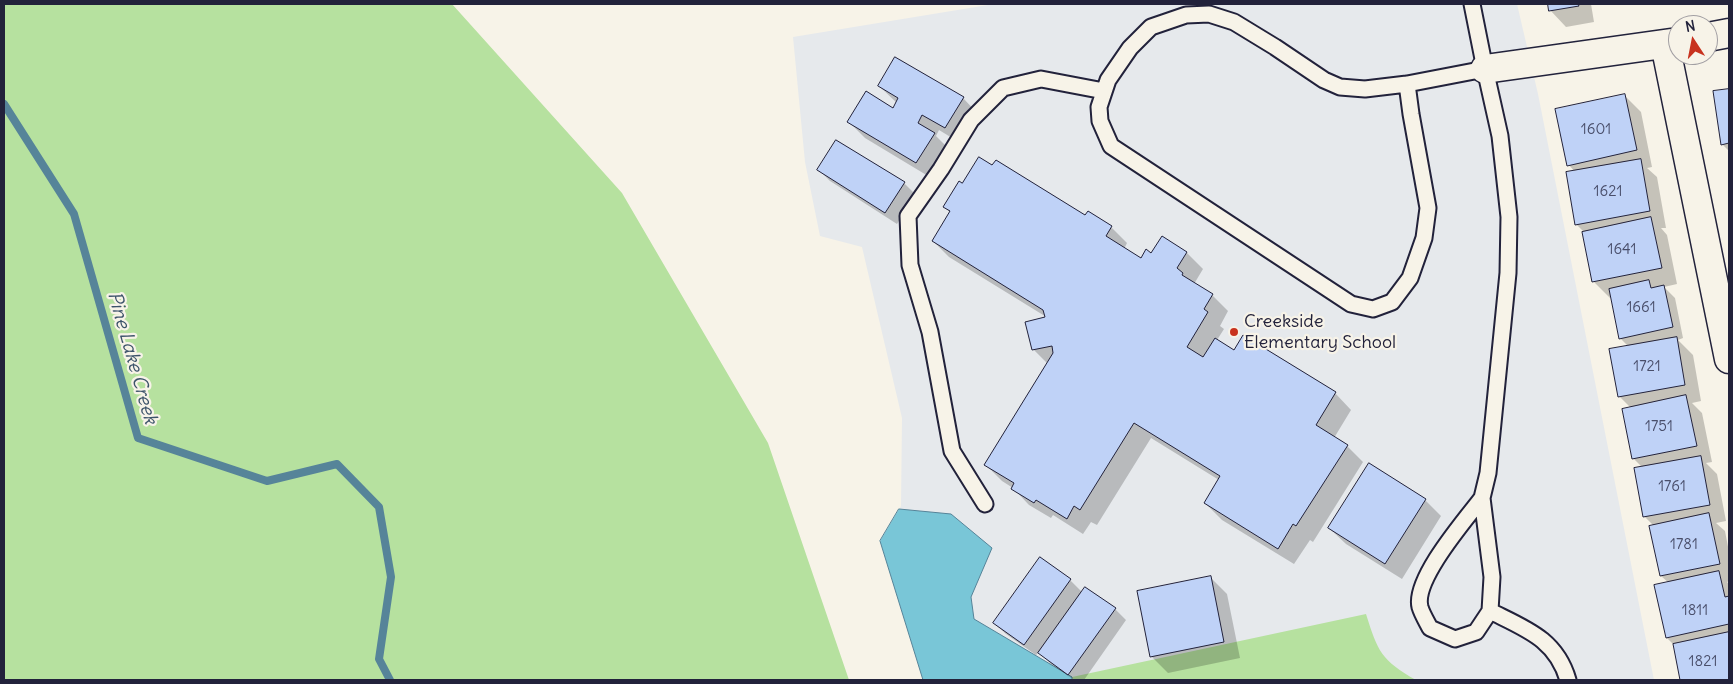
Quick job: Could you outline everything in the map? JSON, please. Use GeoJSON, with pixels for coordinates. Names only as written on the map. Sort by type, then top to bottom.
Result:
{"type":"FeatureCollection","features":[{"type":"Feature","properties":{"kind":"street"},"geometry":{"type":"LineString","coordinates":[[1485,69],[1668,43]]}},
{"type":"Feature","properties":{"kind":"street"},"geometry":{"type":"LineString","coordinates":[[1675,65],[1729,359]]}},
{"type":"Feature","properties":{"kind":"lane"},"geometry":{"type":"LineString","coordinates":[[1472,4],[1500,136],[1509,217],[1507,282],[1488,473],[1482,498],[1492,577],[1490,611],[1476,632],[1454,638],[1430,628],[1420,606],[1422,587],[1437,558],[1482,498]]}},
{"type":"Feature","properties":{"kind":"lane"},"geometry":{"type":"LineString","coordinates":[[1407,84],[1428,208],[1424,238],[1410,278],[1392,302],[1373,308],[1351,304],[1111,146],[1100,121],[1099,107],[1108,80],[1130,48],[1151,26],[1186,15],[1209,14],[1234,22],[1324,80],[1340,87],[1365,89],[1407,84],[1485,69]]}},
{"type":"Feature","properties":{"kind":"lane"},"geometry":{"type":"LineString","coordinates":[[986,504],[952,451],[930,332],[910,265],[908,216],[941,169],[971,120],[1003,88],[1041,79],[1104,91]]}},
{"type":"Feature","properties":{"kind":"lane"},"geometry":{"type":"LineString","coordinates":[[1490,611],[1536,634],[1558,655],[1568,680]]}},
{"type":"Feature","properties":{"kind":"shaded area","name":"Creekside Elementary School"},"geometry":{"type":"Polygon","coordinates":[[[994,4],[1517,4],[1538,94],[1654,680],[923,680],[881,543],[901,506],[902,418],[862,247],[820,236],[805,162],[793,37],[994,4]]]}},
{"type":"Feature","properties":{"kind":"green space"},"geometry":{"type":"Polygon","coordinates":[[[4,4],[452,4],[622,193],[768,443],[849,680],[4,680],[4,4]]]}},
{"type":"Feature","properties":{"kind":"green space"},"geometry":{"type":"Polygon","coordinates":[[[1366,614],[1382,654],[1395,667],[1416,680],[1072,680],[1072,677],[1366,614]]]}},
{"type":"Feature","properties":{"kind":"water"},"geometry":{"type":"Polygon","coordinates":[[[899,509],[951,514],[992,548],[971,597],[974,619],[1072,677],[1072,680],[923,680],[880,541],[899,509]]]}},
{"type":"Feature","properties":{"kind":"building"},"geometry":{"type":"Polygon","coordinates":[[[1548,4],[1578,4],[1579,6],[1549,11],[1548,4]]]}},
{"type":"Feature","properties":{"kind":"building"},"geometry":{"type":"Polygon","coordinates":[[[895,57],[964,97],[945,128],[922,115],[918,123],[935,133],[916,163],[847,122],[866,91],[893,108],[898,98],[878,86],[895,57]]]}},
{"type":"Feature","properties":{"kind":"building"},"geometry":{"type":"Polygon","coordinates":[[[1729,89],[1729,143],[1721,145],[1713,91],[1729,89]]]}},
{"type":"Feature","properties":{"kind":"building"},"geometry":{"type":"Polygon","coordinates":[[[1625,94],[1637,150],[1567,166],[1555,109],[1625,94]]]}},
{"type":"Feature","properties":{"kind":"building"},"geometry":{"type":"Polygon","coordinates":[[[836,140],[905,182],[885,213],[817,170],[836,140]]]}},
{"type":"Feature","properties":{"kind":"building"},"geometry":{"type":"Polygon","coordinates":[[[979,157],[992,165],[996,160],[1085,215],[1088,211],[1112,226],[1106,236],[1141,258],[1146,249],[1151,253],[1162,236],[1187,252],[1177,268],[1183,273],[1182,275],[1213,294],[1204,309],[1208,312],[1187,347],[1203,357],[1215,338],[1234,350],[1243,335],[1336,392],[1316,425],[1348,445],[1296,526],[1293,524],[1278,549],[1204,503],[1220,476],[1134,423],[1080,510],[1074,506],[1067,519],[1036,500],[1034,503],[1011,489],[1014,483],[984,465],[1053,353],[1052,346],[1032,350],[1025,322],[1045,317],[1043,310],[932,241],[950,211],[943,207],[959,181],[962,183],[979,157]]]}},
{"type":"Feature","properties":{"kind":"building"},"geometry":{"type":"Polygon","coordinates":[[[1641,159],[1650,211],[1575,225],[1566,172],[1641,159]]]}},
{"type":"Feature","properties":{"kind":"building"},"geometry":{"type":"Polygon","coordinates":[[[1651,217],[1662,268],[1592,282],[1582,232],[1651,217]]]}},
{"type":"Feature","properties":{"kind":"building"},"geometry":{"type":"Polygon","coordinates":[[[1649,280],[1651,288],[1664,285],[1673,327],[1619,339],[1609,289],[1649,280]]]}},
{"type":"Feature","properties":{"kind":"building"},"geometry":{"type":"Polygon","coordinates":[[[1677,337],[1685,385],[1618,397],[1609,349],[1677,337]]]}},
{"type":"Feature","properties":{"kind":"building"},"geometry":{"type":"Polygon","coordinates":[[[1686,395],[1697,446],[1632,459],[1622,409],[1686,395]]]}},
{"type":"Feature","properties":{"kind":"building"},"geometry":{"type":"Polygon","coordinates":[[[1701,456],[1710,505],[1643,517],[1634,468],[1701,456]]]}},
{"type":"Feature","properties":{"kind":"building"},"geometry":{"type":"Polygon","coordinates":[[[1369,463],[1426,499],[1385,564],[1328,528],[1369,463]]]}},
{"type":"Feature","properties":{"kind":"building"},"geometry":{"type":"Polygon","coordinates":[[[1709,513],[1720,564],[1660,576],[1649,526],[1709,513]]]}},
{"type":"Feature","properties":{"kind":"building"},"geometry":{"type":"Polygon","coordinates":[[[1040,557],[1071,579],[1024,645],[993,623],[1040,557]]]}},
{"type":"Feature","properties":{"kind":"building"},"geometry":{"type":"Polygon","coordinates":[[[1719,571],[1725,597],[1729,596],[1729,624],[1666,638],[1654,585],[1719,571]]]}},
{"type":"Feature","properties":{"kind":"building"},"geometry":{"type":"Polygon","coordinates":[[[1211,576],[1224,642],[1150,657],[1137,591],[1211,576]]]}},
{"type":"Feature","properties":{"kind":"building"},"geometry":{"type":"Polygon","coordinates":[[[1085,587],[1116,608],[1068,675],[1038,653],[1085,587]]]}},
{"type":"Feature","properties":{"kind":"building"},"geometry":{"type":"Polygon","coordinates":[[[1729,632],[1729,680],[1680,680],[1673,644],[1729,632]]]}},
{"type":"Feature","properties":{"kind":"waterway","name":"Pine Lake Creek"},"geometry":{"type":"LineString","coordinates":[[4,104],[74,214],[138,438],[267,481],[337,464],[379,507],[391,577],[379,659],[390,680]]}},
{"type":"Feature","properties":{"kind":"place","name":"Creekside Elementary School"},"geometry":{"type":"Point","coordinates":[1234,332]}}]}
